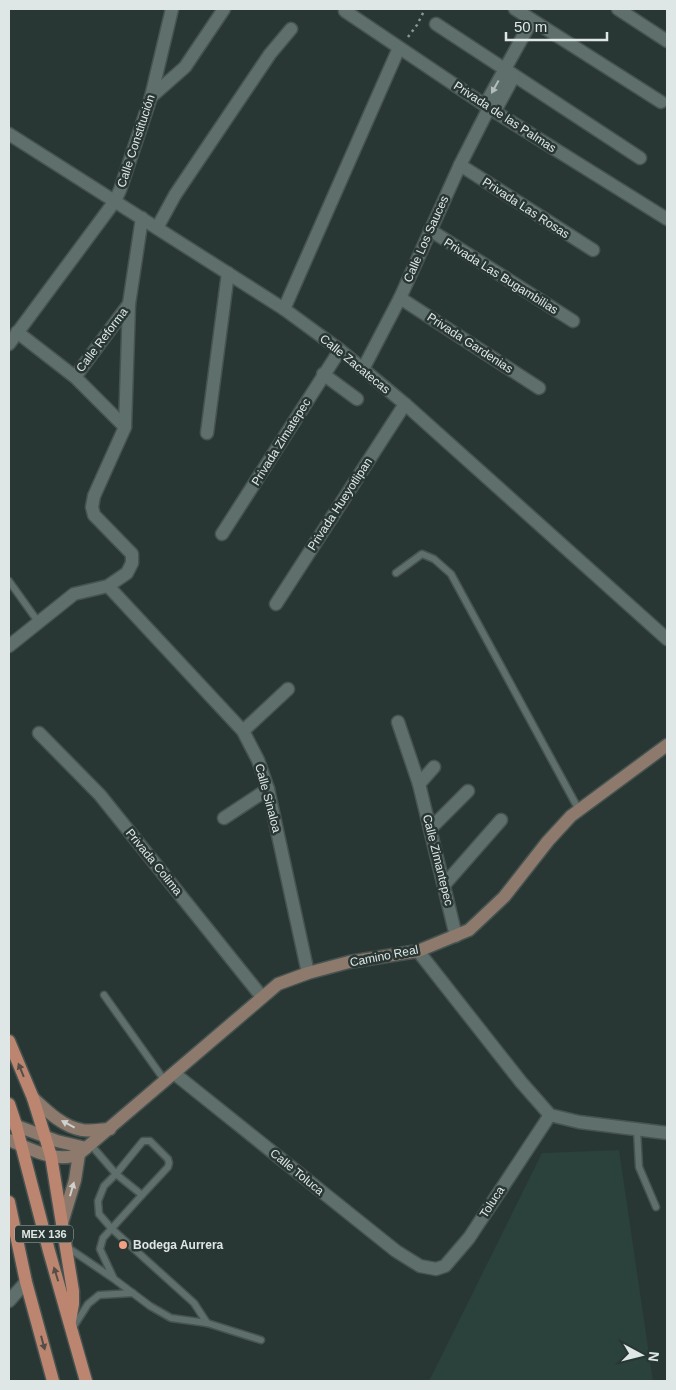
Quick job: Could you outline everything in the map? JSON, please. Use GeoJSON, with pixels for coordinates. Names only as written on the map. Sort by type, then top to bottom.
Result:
{"type":"FeatureCollection","features":[{"type":"Feature","properties":{"kind":"main road","name":"Camino Real"},"geometry":{"type":"LineString","coordinates":[[85,1149],[278,984],[308,973],[349,962],[418,951],[469,930],[504,897],[548,841],[571,816],[667,745]]}},
{"type":"Feature","properties":{"kind":"main road"},"geometry":{"type":"LineString","coordinates":[[9,1041],[33,1098],[51,1156],[73,1291],[71,1325]]}},
{"type":"Feature","properties":{"kind":"main road"},"geometry":{"type":"LineString","coordinates":[[33,1098],[53,1116],[72,1127],[84,1130],[110,1129]]}},
{"type":"Feature","properties":{"kind":"main road","name":"MEX 136"},"geometry":{"type":"LineString","coordinates":[[9,1104],[12,1124],[22,1146],[49,1251],[86,1381]]}},
{"type":"Feature","properties":{"kind":"main road"},"geometry":{"type":"LineString","coordinates":[[12,1124],[85,1149]]}},
{"type":"Feature","properties":{"kind":"main road"},"geometry":{"type":"LineString","coordinates":[[9,1140],[51,1156],[68,1158],[85,1149]]}},
{"type":"Feature","properties":{"kind":"main road"},"geometry":{"type":"LineString","coordinates":[[62,1223],[85,1149]]}},
{"type":"Feature","properties":{"kind":"main road","name":"MEX 136"},"geometry":{"type":"LineString","coordinates":[[9,1202],[21,1262],[53,1381]]}},
{"type":"Feature","properties":{"kind":"main road"},"geometry":{"type":"LineString","coordinates":[[9,1251],[21,1262]]}},
{"type":"Feature","properties":{"kind":"street","name":"Calle Constitución"},"geometry":{"type":"LineString","coordinates":[[9,344],[115,201],[151,97],[172,9]]}},
{"type":"Feature","properties":{"kind":"street"},"geometry":{"type":"LineString","coordinates":[[151,97],[185,67],[224,9]]}},
{"type":"Feature","properties":{"kind":"street"},"geometry":{"type":"LineString","coordinates":[[515,9],[661,102]]}},
{"type":"Feature","properties":{"kind":"street"},"geometry":{"type":"LineString","coordinates":[[618,9],[667,41]]}},
{"type":"Feature","properties":{"kind":"street","name":"Privada de las Palmas"},"geometry":{"type":"LineString","coordinates":[[345,11],[490,108],[666,214]]}},
{"type":"Feature","properties":{"kind":"street","name":"Calle Los Sauces"},"geometry":{"type":"LineString","coordinates":[[363,369],[400,298],[460,165],[509,73],[532,20]]}},
{"type":"Feature","properties":{"kind":"street"},"geometry":{"type":"LineString","coordinates":[[436,24],[640,158]]}},
{"type":"Feature","properties":{"kind":"street"},"geometry":{"type":"LineString","coordinates":[[156,228],[175,195],[270,54],[291,29]]}},
{"type":"Feature","properties":{"kind":"street"},"geometry":{"type":"LineString","coordinates":[[284,309],[399,48]]}},
{"type":"Feature","properties":{"kind":"street","name":"Calle Zacatecas"},"geometry":{"type":"LineString","coordinates":[[9,134],[284,309],[340,350],[405,404],[667,639]]}},
{"type":"Feature","properties":{"kind":"street","name":"Privada Las Rosas"},"geometry":{"type":"LineString","coordinates":[[460,165],[593,250]]}},
{"type":"Feature","properties":{"kind":"street"},"geometry":{"type":"LineString","coordinates":[[9,646],[74,594],[108,586],[127,573],[132,563],[132,554],[94,515],[92,507],[94,496],[125,427],[129,304],[142,218]]}},
{"type":"Feature","properties":{"kind":"street","name":"Privada Las Bugambilias"},"geometry":{"type":"LineString","coordinates":[[430,230],[573,321]]}},
{"type":"Feature","properties":{"kind":"street"},"geometry":{"type":"LineString","coordinates":[[207,433],[228,273]]}},
{"type":"Feature","properties":{"kind":"street","name":"Privada Gardenias"},"geometry":{"type":"LineString","coordinates":[[400,298],[539,388]]}},
{"type":"Feature","properties":{"kind":"street","name":"Calle Reforma"},"geometry":{"type":"LineString","coordinates":[[75,377],[129,304]]}},
{"type":"Feature","properties":{"kind":"street"},"geometry":{"type":"LineString","coordinates":[[17,332],[75,377],[125,427]]}},
{"type":"Feature","properties":{"kind":"street","name":"Privada Zimatepec"},"geometry":{"type":"LineString","coordinates":[[222,534],[340,350]]}},
{"type":"Feature","properties":{"kind":"street"},"geometry":{"type":"LineString","coordinates":[[324,374],[356,399]]}},
{"type":"Feature","properties":{"kind":"street","name":"Privada Hueyotlipan"},"geometry":{"type":"LineString","coordinates":[[276,604],[405,404]]}},
{"type":"Feature","properties":{"kind":"street","name":"Calle Sinaloa"},"geometry":{"type":"LineString","coordinates":[[108,586],[243,731],[258,760],[268,789],[308,973]]}},
{"type":"Feature","properties":{"kind":"street"},"geometry":{"type":"LineString","coordinates":[[243,731],[288,689]]}},
{"type":"Feature","properties":{"kind":"street","name":"Calle Zimantepec"},"geometry":{"type":"LineString","coordinates":[[398,722],[419,784],[456,936]]}},
{"type":"Feature","properties":{"kind":"street","name":"Privada Colima"},"geometry":{"type":"LineString","coordinates":[[39,733],[100,795],[262,997]]}},
{"type":"Feature","properties":{"kind":"street"},"geometry":{"type":"LineString","coordinates":[[419,784],[434,767]]}},
{"type":"Feature","properties":{"kind":"street"},"geometry":{"type":"LineString","coordinates":[[224,818],[268,789]]}},
{"type":"Feature","properties":{"kind":"street"},"geometry":{"type":"LineString","coordinates":[[430,829],[468,791]]}},
{"type":"Feature","properties":{"kind":"street"},"geometry":{"type":"LineString","coordinates":[[444,886],[501,820]]}},
{"type":"Feature","properties":{"kind":"street"},"geometry":{"type":"LineString","coordinates":[[418,951],[521,1082],[550,1114],[579,1122],[667,1133]]}},
{"type":"Feature","properties":{"kind":"street","name":"Calle Toluca"},"geometry":{"type":"LineString","coordinates":[[170,1078],[396,1251],[420,1266]]}},
{"type":"Feature","properties":{"kind":"street","name":"Toluca"},"geometry":{"type":"LineString","coordinates":[[420,1266],[436,1269],[445,1266],[469,1238],[550,1114]]}},
{"type":"Feature","properties":{"kind":"street"},"geometry":{"type":"LineString","coordinates":[[9,1301],[26,1282]]}},
{"type":"Feature","properties":{"kind":"lane"},"geometry":{"type":"LineString","coordinates":[[396,572],[422,554],[434,559],[451,574],[579,810]]}},
{"type":"Feature","properties":{"kind":"lane"},"geometry":{"type":"LineString","coordinates":[[9,581],[39,623]]}},
{"type":"Feature","properties":{"kind":"lane"},"geometry":{"type":"LineString","coordinates":[[104,995],[170,1078]]}},
{"type":"Feature","properties":{"kind":"lane"},"geometry":{"type":"LineString","coordinates":[[637,1130],[639,1167],[656,1207]]}},
{"type":"Feature","properties":{"kind":"lane"},"geometry":{"type":"LineString","coordinates":[[114,1279],[100,1249],[103,1238],[112,1229],[168,1167],[168,1159],[150,1141],[143,1142],[104,1186],[98,1201],[99,1214],[112,1229],[194,1303],[207,1323]]}},
{"type":"Feature","properties":{"kind":"lane"},"geometry":{"type":"LineString","coordinates":[[85,1149],[142,1195]]}},
{"type":"Feature","properties":{"kind":"lane"},"geometry":{"type":"LineString","coordinates":[[67,1248],[114,1279],[150,1306],[171,1318],[207,1323],[261,1340]]}},
{"type":"Feature","properties":{"kind":"lane"},"geometry":{"type":"LineString","coordinates":[[71,1325],[88,1304],[99,1295],[133,1293]]}},
{"type":"Feature","properties":{"kind":"path"},"geometry":{"type":"LineString","coordinates":[[399,48],[418,25],[425,9]]}},
{"type":"Feature","properties":{"kind":"shaded area"},"geometry":{"type":"Polygon","coordinates":[[[619,1150],[653,1381],[429,1381],[542,1153],[619,1150]]]}},
{"type":"Feature","properties":{"kind":"place","name":"Bodega Aurrera"},"geometry":{"type":"Point","coordinates":[123,1245]}}]}
